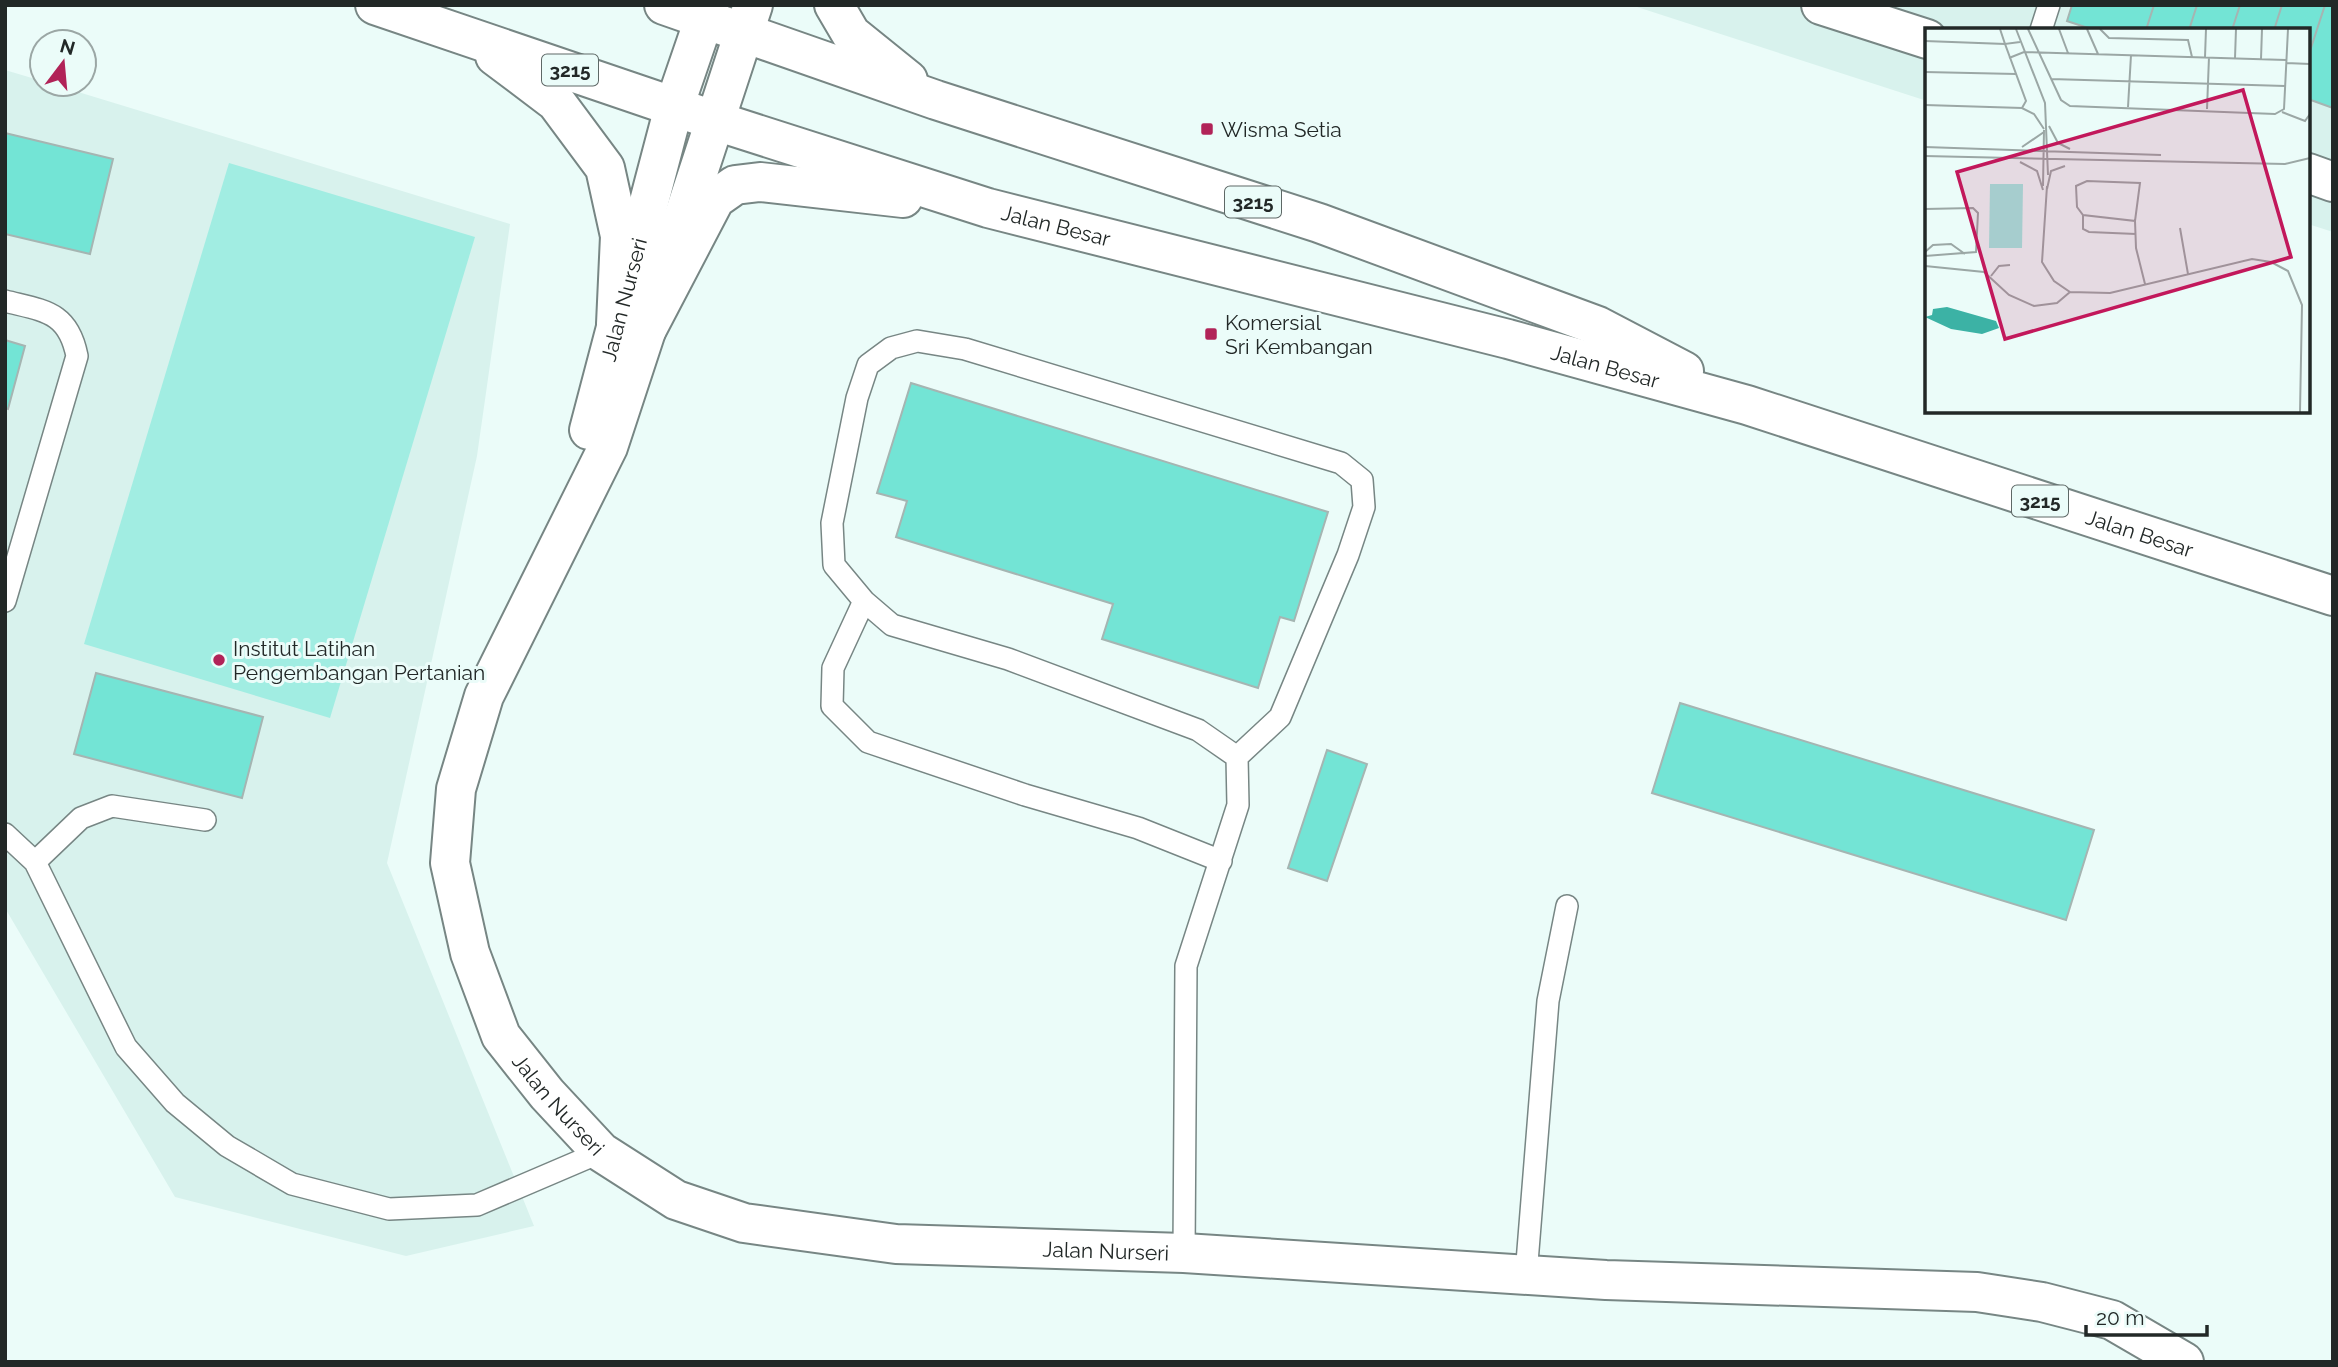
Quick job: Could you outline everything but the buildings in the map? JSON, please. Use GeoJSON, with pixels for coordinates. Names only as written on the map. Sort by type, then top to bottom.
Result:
{"type":"FeatureCollection","features":[{"type":"Feature","properties":{"kind":"main road","name":"Jalan Besar"},"geometry":{"type":"LineString","coordinates":[[375,5],[467,34],[716,121],[988,208],[1508,340],[1747,405],[2333,596]]}},
{"type":"Feature","properties":{"kind":"main road","name":"Jalan Besar"},"geometry":{"type":"LineString","coordinates":[[664,5],[748,20],[936,100],[1319,223],[1598,326],[1747,405]]}},
{"type":"Feature","properties":{"kind":"main road"},"geometry":{"type":"LineString","coordinates":[[834,5],[850,34],[885,64],[936,100]]}},
{"type":"Feature","properties":{"kind":"main road"},"geometry":{"type":"LineString","coordinates":[[1821,5],[1925,38]]}},
{"type":"Feature","properties":{"kind":"main road","name":"Jalan Nurseri"},"geometry":{"type":"LineString","coordinates":[[707,13],[674,107],[608,447],[582,494],[484,696],[456,789],[450,863],[470,953],[501,1036],[547,1094],[601,1152],[676,1200],[744,1223],[896,1244],[1184,1253],[1526,1275],[1977,1292],[2042,1302],[2112,1320],[2184,1362]]}},
{"type":"Feature","properties":{"kind":"main road","name":"Jalan Nurseri"},"geometry":{"type":"LineString","coordinates":[[632,327],[716,121],[748,20]]}},
{"type":"Feature","properties":{"kind":"main road"},"geometry":{"type":"LineString","coordinates":[[467,34],[556,102],[605,168],[620,236],[632,327]]}},
{"type":"Feature","properties":{"kind":"main road"},"geometry":{"type":"LineString","coordinates":[[2310,174],[2333,182]]}},
{"type":"Feature","properties":{"kind":"main road"},"geometry":{"type":"LineString","coordinates":[[632,327],[715,199],[735,185],[760,182],[988,208]]}},
{"type":"Feature","properties":{"kind":"lane"},"geometry":{"type":"LineString","coordinates":[[2041,28],[2049,5]]}},
{"type":"Feature","properties":{"kind":"lane"},"geometry":{"type":"LineString","coordinates":[[5,300],[44,311],[65,323],[73,335],[77,356],[5,601]]}},
{"type":"Feature","properties":{"kind":"lane"},"geometry":{"type":"LineString","coordinates":[[1184,1253],[1186,966],[1238,805],[1237,757],[1280,717],[1348,555],[1364,507],[1362,480],[1341,463],[965,349],[917,341],[891,348],[868,365],[857,398],[832,523],[834,565],[864,601],[891,625],[1008,659],[1185,725],[1237,757]]}},
{"type":"Feature","properties":{"kind":"lane"},"geometry":{"type":"LineString","coordinates":[[864,601],[833,668],[832,706],[868,742],[1025,795],[1138,828],[1222,861]]}},
{"type":"Feature","properties":{"kind":"lane"},"geometry":{"type":"LineString","coordinates":[[34,862],[81,818],[112,806],[205,820]]}},
{"type":"Feature","properties":{"kind":"lane"},"geometry":{"type":"LineString","coordinates":[[5,834],[34,862],[126,1047],[175,1103],[217,1137],[292,1184],[389,1209],[477,1205],[601,1152]]}},
{"type":"Feature","properties":{"kind":"lane"},"geometry":{"type":"LineString","coordinates":[[1526,1275],[1548,1001],[1567,906]]}},
{"type":"Feature","properties":{"kind":"shaded area"},"geometry":{"type":"Polygon","coordinates":[[[1631,5],[2333,5],[2333,232],[2310,225],[2310,28],[1925,28],[1925,100],[1631,5]]]}},
{"type":"Feature","properties":{"kind":"shaded area","name":"Institut Latihan Pengembangan Pertanian"},"geometry":{"type":"Polygon","coordinates":[[[5,70],[28,77],[28,98],[98,98],[510,224],[477,456],[387,863],[534,1226],[406,1256],[175,1197],[5,908],[5,70]]]}},
{"type":"Feature","properties":{"kind":"green space"},"geometry":{"type":"Polygon","coordinates":[[[229,163],[475,237],[330,718],[84,644],[229,163]]]}},
{"type":"Feature","properties":{"kind":"place","name":"Wisma Setia"},"geometry":{"type":"Point","coordinates":[1207,129]}},
{"type":"Feature","properties":{"kind":"place","name":"Komersial Sri Kembangan"},"geometry":{"type":"Point","coordinates":[1211,334]}},
{"type":"Feature","properties":{"kind":"place","name":"Institut Latihan Pengembangan Pertanian"},"geometry":{"type":"Point","coordinates":[219,660]}}]}
